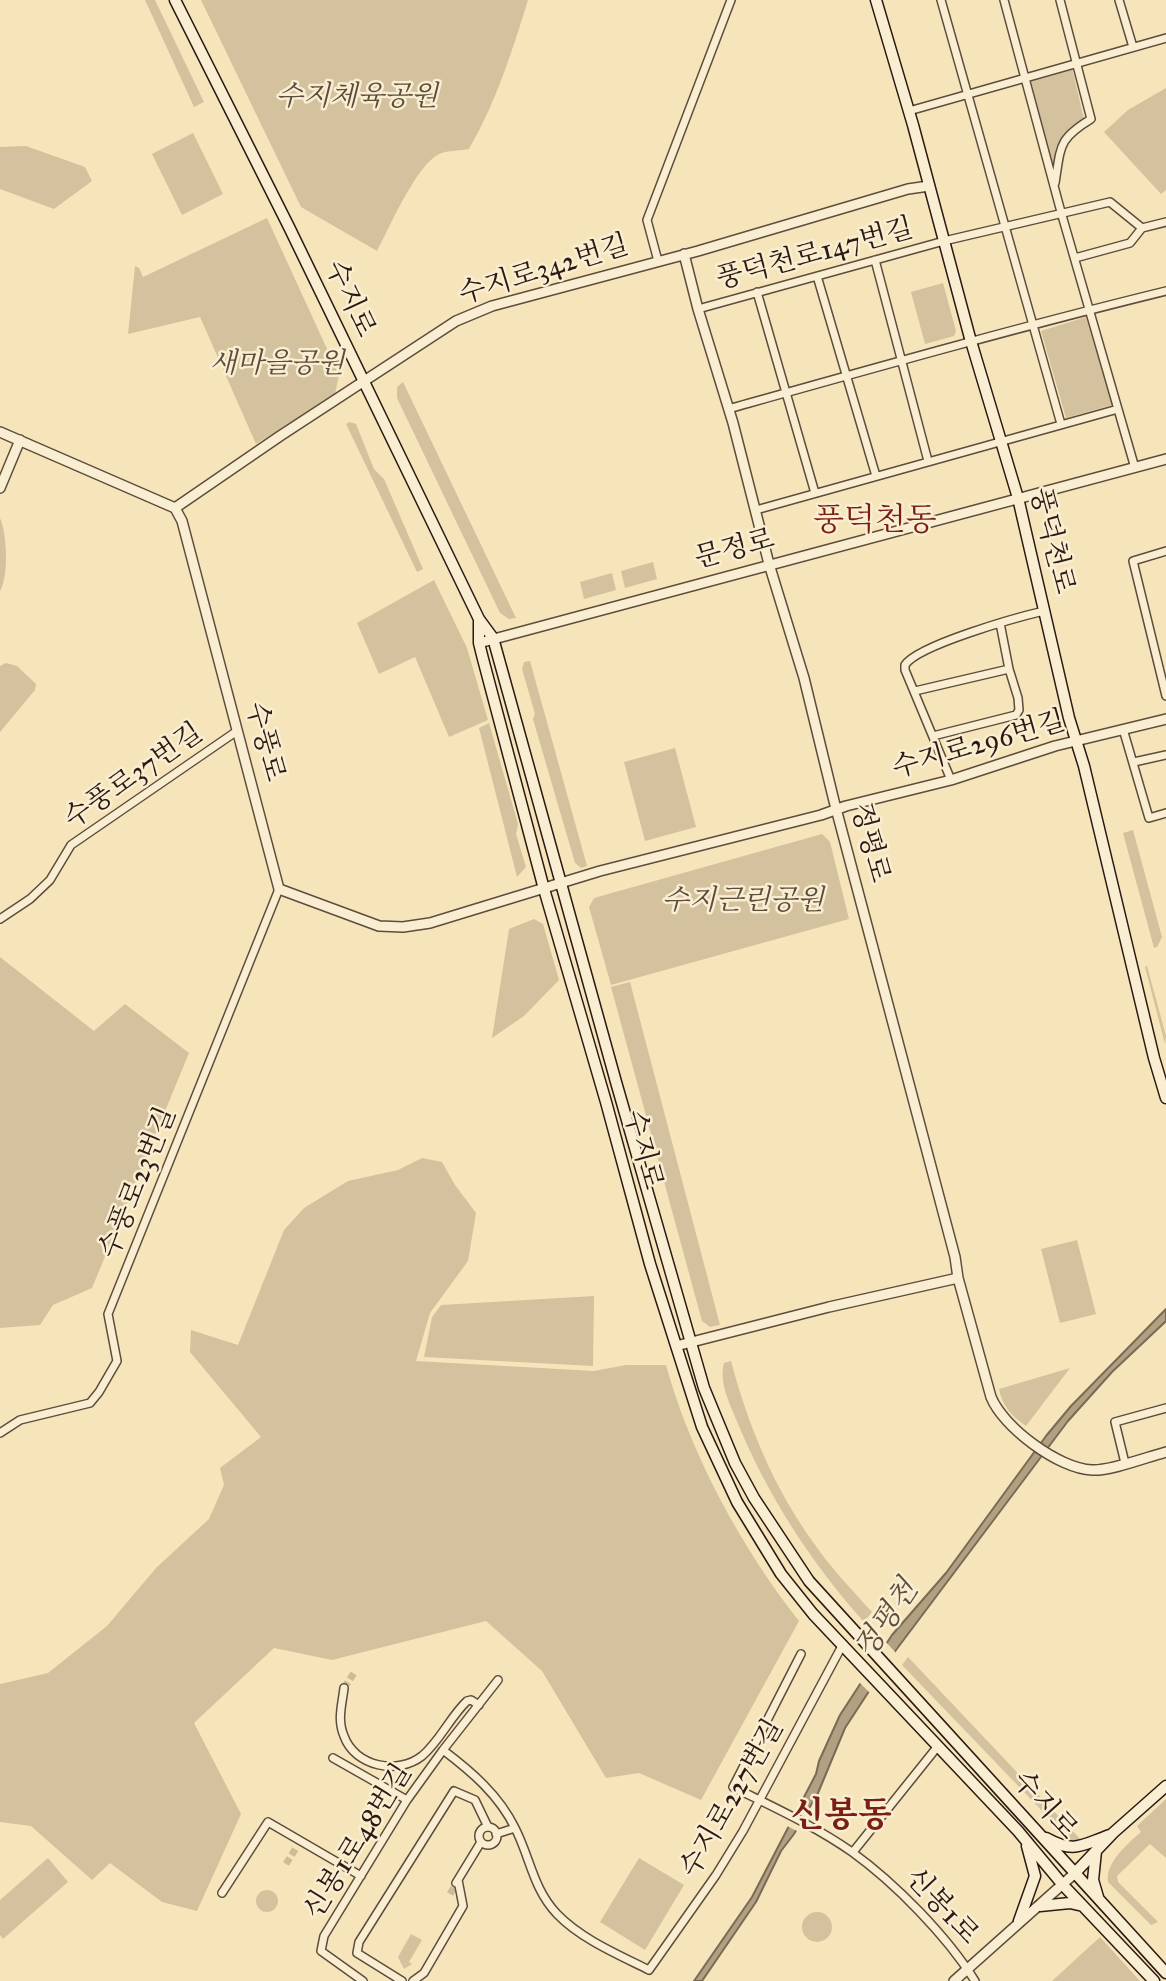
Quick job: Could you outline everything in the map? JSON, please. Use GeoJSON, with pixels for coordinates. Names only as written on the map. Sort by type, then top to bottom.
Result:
{"type":"FeatureCollection","features":[{"type":"Feature","properties":{"kind":"main road","name":"수지로"},"geometry":{"type":"LineString","coordinates":[[175,0],[289,227],[479,619],[493,638],[654,1217],[704,1388],[723,1438],[754,1498],[809,1581],[1166,1973]]}},
{"type":"Feature","properties":{"kind":"main road","name":"풍덕천로"},"geometry":{"type":"LineString","coordinates":[[876,0],[971,341],[1018,498],[1166,1098]]}},
{"type":"Feature","properties":{"kind":"main road","name":"수지로"},"geometry":{"type":"LineString","coordinates":[[479,619],[479,643],[544,889],[650,1264],[702,1427],[755,1534],[797,1595],[1154,1981]]}},
{"type":"Feature","properties":{"kind":"main road"},"geometry":{"type":"LineString","coordinates":[[1074,1874],[1113,1833],[1166,1786]]}},
{"type":"Feature","properties":{"kind":"main road"},"geometry":{"type":"LineString","coordinates":[[1038,1834],[1072,1849],[1113,1833]]}},
{"type":"Feature","properties":{"kind":"main road"},"geometry":{"type":"LineString","coordinates":[[1019,1921],[1035,1876],[1024,1839]]}},
{"type":"Feature","properties":{"kind":"main road"},"geometry":{"type":"LineString","coordinates":[[1096,1851],[1093,1880],[1099,1901]]}},
{"type":"Feature","properties":{"kind":"main road"},"geometry":{"type":"LineString","coordinates":[[1040,1906],[1070,1903],[1083,1906]]}},
{"type":"Feature","properties":{"kind":"street"},"geometry":{"type":"LineString","coordinates":[[658,261],[647,220],[731,0]]}},
{"type":"Feature","properties":{"kind":"street"},"geometry":{"type":"LineString","coordinates":[[940,0],[1061,424]]}},
{"type":"Feature","properties":{"kind":"street"},"geometry":{"type":"LineString","coordinates":[[1004,0],[1061,212],[1135,468]]}},
{"type":"Feature","properties":{"kind":"street"},"geometry":{"type":"LineString","coordinates":[[1055,186],[1066,136],[1091,119],[1060,0]]}},
{"type":"Feature","properties":{"kind":"street"},"geometry":{"type":"LineString","coordinates":[[1119,0],[1133,47]]}},
{"type":"Feature","properties":{"kind":"street"},"geometry":{"type":"LineString","coordinates":[[909,111],[1166,38]]}},
{"type":"Feature","properties":{"kind":"street","name":"수지로342번길"},"geometry":{"type":"LineString","coordinates":[[175,508],[449,325],[472,313],[908,189],[929,186]]}},
{"type":"Feature","properties":{"kind":"street","name":"풍덕천로147번길"},"geometry":{"type":"LineString","coordinates":[[698,309],[944,241],[1110,202],[1142,228]]}},
{"type":"Feature","properties":{"kind":"street"},"geometry":{"type":"LineString","coordinates":[[1074,258],[1130,243],[1142,228],[1166,222]]}},
{"type":"Feature","properties":{"kind":"street","name":"정평로"},"geometry":{"type":"LineString","coordinates":[[684,254],[769,564],[804,678],[955,1257],[958,1278],[993,1403],[1023,1436],[1073,1466],[1094,1470],[1125,1463]]}},
{"type":"Feature","properties":{"kind":"street"},"geometry":{"type":"LineString","coordinates":[[875,260],[928,461]]}},
{"type":"Feature","properties":{"kind":"street"},"geometry":{"type":"LineString","coordinates":[[817,276],[876,476]]}},
{"type":"Feature","properties":{"kind":"street"},"geometry":{"type":"LineString","coordinates":[[728,409],[1032,324],[1166,291]]}},
{"type":"Feature","properties":{"kind":"street"},"geometry":{"type":"LineString","coordinates":[[758,292],[815,493]]}},
{"type":"Feature","properties":{"kind":"street"},"geometry":{"type":"LineString","coordinates":[[756,510],[1118,409]]}},
{"type":"Feature","properties":{"kind":"street"},"geometry":{"type":"LineString","coordinates":[[0,432],[175,508]]}},
{"type":"Feature","properties":{"kind":"street"},"geometry":{"type":"LineString","coordinates":[[0,488],[20,440]]}},
{"type":"Feature","properties":{"kind":"street","name":"문정로"},"geometry":{"type":"LineString","coordinates":[[479,643],[1166,459]]}},
{"type":"Feature","properties":{"kind":"street","name":"수풍로"},"geometry":{"type":"LineString","coordinates":[[175,508],[182,521],[279,889]]}},
{"type":"Feature","properties":{"kind":"street"},"geometry":{"type":"LineString","coordinates":[[1166,551],[1133,561],[1166,696]]}},
{"type":"Feature","properties":{"kind":"street"},"geometry":{"type":"LineString","coordinates":[[951,780],[905,670],[907,661],[971,631],[1044,611]]}},
{"type":"Feature","properties":{"kind":"street"},"geometry":{"type":"LineString","coordinates":[[933,736],[1016,715],[1018,698],[1000,623]]}},
{"type":"Feature","properties":{"kind":"street"},"geometry":{"type":"LineString","coordinates":[[915,691],[1009,669]]}},
{"type":"Feature","properties":{"kind":"street","name":"수지로296번길"},"geometry":{"type":"LineString","coordinates":[[561,884],[951,780],[1077,740],[1166,719]]}},
{"type":"Feature","properties":{"kind":"street"},"geometry":{"type":"LineString","coordinates":[[1123,729],[1149,818],[1166,813]]}},
{"type":"Feature","properties":{"kind":"street","name":"수풍로37번길"},"geometry":{"type":"LineString","coordinates":[[0,919],[30,899],[50,880],[71,845],[237,731]]}},
{"type":"Feature","properties":{"kind":"street"},"geometry":{"type":"LineString","coordinates":[[1134,762],[1166,755]]}},
{"type":"Feature","properties":{"kind":"street"},"geometry":{"type":"LineString","coordinates":[[279,889],[389,928],[430,923],[561,884]]}},
{"type":"Feature","properties":{"kind":"street","name":"수풍로23번길"},"geometry":{"type":"LineString","coordinates":[[0,1433],[20,1420],[90,1403],[117,1361],[108,1314],[279,889]]}},
{"type":"Feature","properties":{"kind":"street"},"geometry":{"type":"LineString","coordinates":[[676,1346],[958,1278]]}},
{"type":"Feature","properties":{"kind":"street"},"geometry":{"type":"LineString","coordinates":[[1166,1408],[1115,1422],[1125,1463],[1166,1452]]}},
{"type":"Feature","properties":{"kind":"street","name":"수지로227번길"},"geometry":{"type":"LineString","coordinates":[[649,1970],[716,1875],[847,1648]]}},
{"type":"Feature","properties":{"kind":"street"},"geometry":{"type":"LineString","coordinates":[[760,1801],[733,1787],[801,1654]]}},
{"type":"Feature","properties":{"kind":"street","name":"신봉1로48번길"},"geometry":{"type":"LineString","coordinates":[[363,1981],[321,1951],[324,1936],[407,1800],[498,1680]]}},
{"type":"Feature","properties":{"kind":"street"},"geometry":{"type":"LineString","coordinates":[[344,1688],[340,1715],[345,1740],[360,1756],[384,1766],[401,1766],[419,1758],[467,1701],[471,1700],[479,1705]]}},
{"type":"Feature","properties":{"kind":"street"},"geometry":{"type":"LineString","coordinates":[[853,1852],[938,1746]]}},
{"type":"Feature","properties":{"kind":"street","name":"신봉1로48번길"},"geometry":{"type":"LineString","coordinates":[[443,1750],[495,1796],[515,1828],[542,1896],[556,1913],[571,1927],[649,1970]]}},
{"type":"Feature","properties":{"kind":"street"},"geometry":{"type":"LineString","coordinates":[[333,1758],[407,1800]]}},
{"type":"Feature","properties":{"kind":"street"},"geometry":{"type":"LineString","coordinates":[[402,1981],[357,1953],[359,1942],[454,1791],[475,1800],[488,1827],[496,1834],[496,1840],[492,1844],[481,1842]]}},
{"type":"Feature","properties":{"kind":"street","name":"신봉1로"},"geometry":{"type":"LineString","coordinates":[[760,1801],[812,1827],[853,1852],[954,1950],[975,1981]]}},
{"type":"Feature","properties":{"kind":"street"},"geometry":{"type":"LineString","coordinates":[[222,1893],[268,1822],[298,1844],[360,1876]]}},
{"type":"Feature","properties":{"kind":"street"},"geometry":{"type":"LineString","coordinates":[[413,1981],[424,1973],[463,1906],[457,1882],[481,1842],[479,1834],[488,1827]]}},
{"type":"Feature","properties":{"kind":"street"},"geometry":{"type":"LineString","coordinates":[[496,1834],[515,1828]]}},
{"type":"Feature","properties":{"kind":"street","name":"신봉1로"},"geometry":{"type":"LineString","coordinates":[[954,1981],[1074,1874]]}},
{"type":"Feature","properties":{"kind":"green space"},"geometry":{"type":"Polygon","coordinates":[[[145,0],[155,0],[204,102],[194,107],[145,0]]]}},
{"type":"Feature","properties":{"kind":"green space","name":"수지체육공원"},"geometry":{"type":"Polygon","coordinates":[[[201,0],[528,0],[495,95],[469,149],[442,153],[423,168],[405,196],[377,251],[301,207],[201,0]]]}},
{"type":"Feature","properties":{"kind":"green space"},"geometry":{"type":"Polygon","coordinates":[[[1072,68],[1084,119],[1069,130],[1062,140],[1054,171],[1031,81],[1072,68]]]}},
{"type":"Feature","properties":{"kind":"green space"},"geometry":{"type":"Polygon","coordinates":[[[1166,88],[1166,190],[1161,194],[1104,132],[1128,110],[1166,88]]]}},
{"type":"Feature","properties":{"kind":"green space"},"geometry":{"type":"Polygon","coordinates":[[[193,133],[223,194],[182,215],[152,154],[193,133]]]}},
{"type":"Feature","properties":{"kind":"green space"},"geometry":{"type":"Polygon","coordinates":[[[26,146],[85,167],[92,181],[54,209],[0,189],[0,147],[26,146]]]}},
{"type":"Feature","properties":{"kind":"green space","name":"새마을공원"},"geometry":{"type":"Polygon","coordinates":[[[267,218],[339,375],[335,394],[256,444],[200,317],[128,334],[135,266],[143,277],[267,218]]]}},
{"type":"Feature","properties":{"kind":"green space"},"geometry":{"type":"Polygon","coordinates":[[[943,283],[956,331],[954,336],[925,344],[911,292],[943,283]]]}},
{"type":"Feature","properties":{"kind":"green space"},"geometry":{"type":"Polygon","coordinates":[[[1086,317],[1112,405],[1066,418],[1041,331],[1086,317]]]}},
{"type":"Feature","properties":{"kind":"green space"},"geometry":{"type":"Polygon","coordinates":[[[403,382],[516,618],[509,619],[500,613],[397,398],[397,387],[403,382]]]}},
{"type":"Feature","properties":{"kind":"green space"},"geometry":{"type":"Polygon","coordinates":[[[346,424],[356,424],[374,469],[384,479],[423,569],[417,572],[346,424]]]}},
{"type":"Feature","properties":{"kind":"green space"},"geometry":{"type":"Polygon","coordinates":[[[0,518],[6,555],[5,576],[0,591],[0,518]]]}},
{"type":"Feature","properties":{"kind":"green space"},"geometry":{"type":"Polygon","coordinates":[[[653,562],[657,579],[625,588],[621,571],[653,562]]]}},
{"type":"Feature","properties":{"kind":"green space"},"geometry":{"type":"Polygon","coordinates":[[[612,573],[616,590],[584,599],[580,582],[612,573]]]}},
{"type":"Feature","properties":{"kind":"green space"},"geometry":{"type":"Polygon","coordinates":[[[434,580],[467,648],[488,720],[449,737],[415,657],[379,674],[357,623],[434,580]]]}},
{"type":"Feature","properties":{"kind":"green space"},"geometry":{"type":"Polygon","coordinates":[[[530,661],[587,866],[581,868],[575,863],[533,719],[535,714],[522,669],[524,662],[530,661]]]}},
{"type":"Feature","properties":{"kind":"green space"},"geometry":{"type":"Polygon","coordinates":[[[6,663],[17,666],[36,684],[35,690],[0,732],[0,666],[6,663]]]}},
{"type":"Feature","properties":{"kind":"green space"},"geometry":{"type":"Polygon","coordinates":[[[489,723],[518,824],[516,834],[526,867],[517,877],[479,728],[489,723]]]}},
{"type":"Feature","properties":{"kind":"green space"},"geometry":{"type":"Polygon","coordinates":[[[675,748],[696,827],[645,841],[624,762],[675,748]]]}},
{"type":"Feature","properties":{"kind":"green space"},"geometry":{"type":"Polygon","coordinates":[[[1133,830],[1162,937],[1154,948],[1123,833],[1133,830]]]}},
{"type":"Feature","properties":{"kind":"green space","name":"수지근린공원"},"geometry":{"type":"Polygon","coordinates":[[[822,834],[830,842],[849,919],[611,985],[589,907],[594,898],[822,834]]]}},
{"type":"Feature","properties":{"kind":"green space"},"geometry":{"type":"Polygon","coordinates":[[[534,919],[543,924],[559,980],[524,1016],[492,1038],[509,929],[534,919]]]}},
{"type":"Feature","properties":{"kind":"green space"},"geometry":{"type":"Polygon","coordinates":[[[0,957],[94,1031],[125,1004],[189,1053],[92,1288],[53,1305],[40,1325],[0,1328],[0,957]]]}},
{"type":"Feature","properties":{"kind":"green space"},"geometry":{"type":"Polygon","coordinates":[[[1147,966],[1166,1036],[1165,1044],[1145,967],[1147,966]]]}},
{"type":"Feature","properties":{"kind":"green space"},"geometry":{"type":"Polygon","coordinates":[[[630,982],[720,1325],[710,1327],[702,1321],[611,987],[630,982]]]}},
{"type":"Feature","properties":{"kind":"green space"},"geometry":{"type":"Polygon","coordinates":[[[422,1158],[442,1162],[476,1213],[468,1261],[430,1313],[416,1361],[594,1371],[626,1365],[666,1365],[689,1432],[720,1499],[758,1563],[799,1621],[701,1800],[639,1773],[606,1778],[542,1671],[486,1621],[332,1660],[274,1648],[194,1723],[241,1814],[197,1911],[162,1902],[110,1863],[92,1880],[31,1826],[0,1822],[0,1684],[48,1673],[107,1626],[156,1568],[209,1519],[224,1485],[220,1468],[261,1437],[190,1352],[191,1330],[238,1345],[284,1230],[304,1208],[348,1181],[398,1170],[422,1158]]]}},
{"type":"Feature","properties":{"kind":"green space"},"geometry":{"type":"Polygon","coordinates":[[[1077,1240],[1096,1314],[1060,1323],[1041,1249],[1077,1240]]]}},
{"type":"Feature","properties":{"kind":"green space"},"geometry":{"type":"Polygon","coordinates":[[[594,1296],[593,1366],[424,1357],[432,1317],[441,1305],[594,1296]]]}},
{"type":"Feature","properties":{"kind":"green space"},"geometry":{"type":"Polygon","coordinates":[[[731,1361],[754,1432],[774,1478],[820,1551],[872,1612],[864,1622],[808,1551],[761,1474],[726,1392],[724,1363],[731,1361]]]}},
{"type":"Feature","properties":{"kind":"green space"},"geometry":{"type":"Polygon","coordinates":[[[1070,1368],[1026,1426],[1005,1406],[999,1389],[1070,1368]]]}},
{"type":"Feature","properties":{"kind":"green space"},"geometry":{"type":"Polygon","coordinates":[[[908,1657],[1083,1842],[1073,1843],[902,1665],[908,1657]]]}},
{"type":"Feature","properties":{"kind":"green space"},"geometry":{"type":"Polygon","coordinates":[[[1166,1799],[1166,1858],[1150,1844],[1117,1876],[1118,1882],[1158,1922],[1151,1925],[1108,1882],[1108,1875],[1118,1854],[1141,1832],[1137,1826],[1166,1799]]]}},
{"type":"Feature","properties":{"kind":"green space"},"geometry":{"type":"Polygon","coordinates":[[[48,1858],[68,1882],[3,1939],[0,1935],[0,1900],[48,1858]]]}},
{"type":"Feature","properties":{"kind":"green space"},"geometry":{"type":"Polygon","coordinates":[[[639,1858],[684,1885],[645,1950],[600,1922],[639,1858]]]}},
{"type":"Feature","properties":{"kind":"green space"},"geometry":{"type":"Polygon","coordinates":[[[267,1890],[275,1893],[278,1901],[275,1909],[267,1912],[259,1909],[256,1901],[259,1893],[267,1890]]]}},
{"type":"Feature","properties":{"kind":"green space"},"geometry":{"type":"Polygon","coordinates":[[[817,1912],[828,1916],[832,1927],[828,1938],[817,1942],[806,1938],[802,1927],[806,1916],[817,1912]]]}},
{"type":"Feature","properties":{"kind":"green space"},"geometry":{"type":"Polygon","coordinates":[[[411,1934],[422,1940],[409,1962],[412,1964],[404,1969],[398,1957],[411,1934]]]}},
{"type":"Feature","properties":{"kind":"green space"},"geometry":{"type":"Polygon","coordinates":[[[1100,1937],[1140,1981],[1052,1981],[1100,1937]]]}},
{"type":"Feature","properties":{"kind":"shaded area","name":"정평천"},"geometry":{"type":"Polygon","coordinates":[[[1166,1309],[1166,1321],[1112,1372],[1068,1421],[896,1650],[845,1728],[818,1793],[781,1851],[756,1902],[702,1981],[694,1981],[752,1897],[816,1774],[819,1761],[840,1715],[892,1635],[946,1573],[1071,1406],[1166,1309]]]}},
{"type":"Feature","properties":{"kind":"pier"},"geometry":{"type":"Polygon","coordinates":[[[884,1640],[898,1655],[871,1694],[857,1680],[884,1640]]]}},
{"type":"Feature","properties":{"kind":"pier"},"geometry":{"type":"Polygon","coordinates":[[[796,1805],[810,1813],[799,1832],[785,1825],[796,1805]]]}},
{"type":"Feature","properties":{"kind":"tunnel"},"geometry":{"type":"LineString","coordinates":[[344,1688],[354,1673]]}},
{"type":"Feature","properties":{"kind":"tunnel"},"geometry":{"type":"LineString","coordinates":[[286,1864],[296,1848]]}},
{"type":"Feature","properties":{"kind":"tunnel"},"geometry":{"type":"LineString","coordinates":[[450,1894],[456,1884]]}},
{"type":"Feature","properties":{"kind":"district","name":"풍덕천동"},"geometry":{"type":"Point","coordinates":[875,522]}},
{"type":"Feature","properties":{"kind":"district","name":"신봉동"},"geometry":{"type":"Point","coordinates":[841,1817]}}]}
